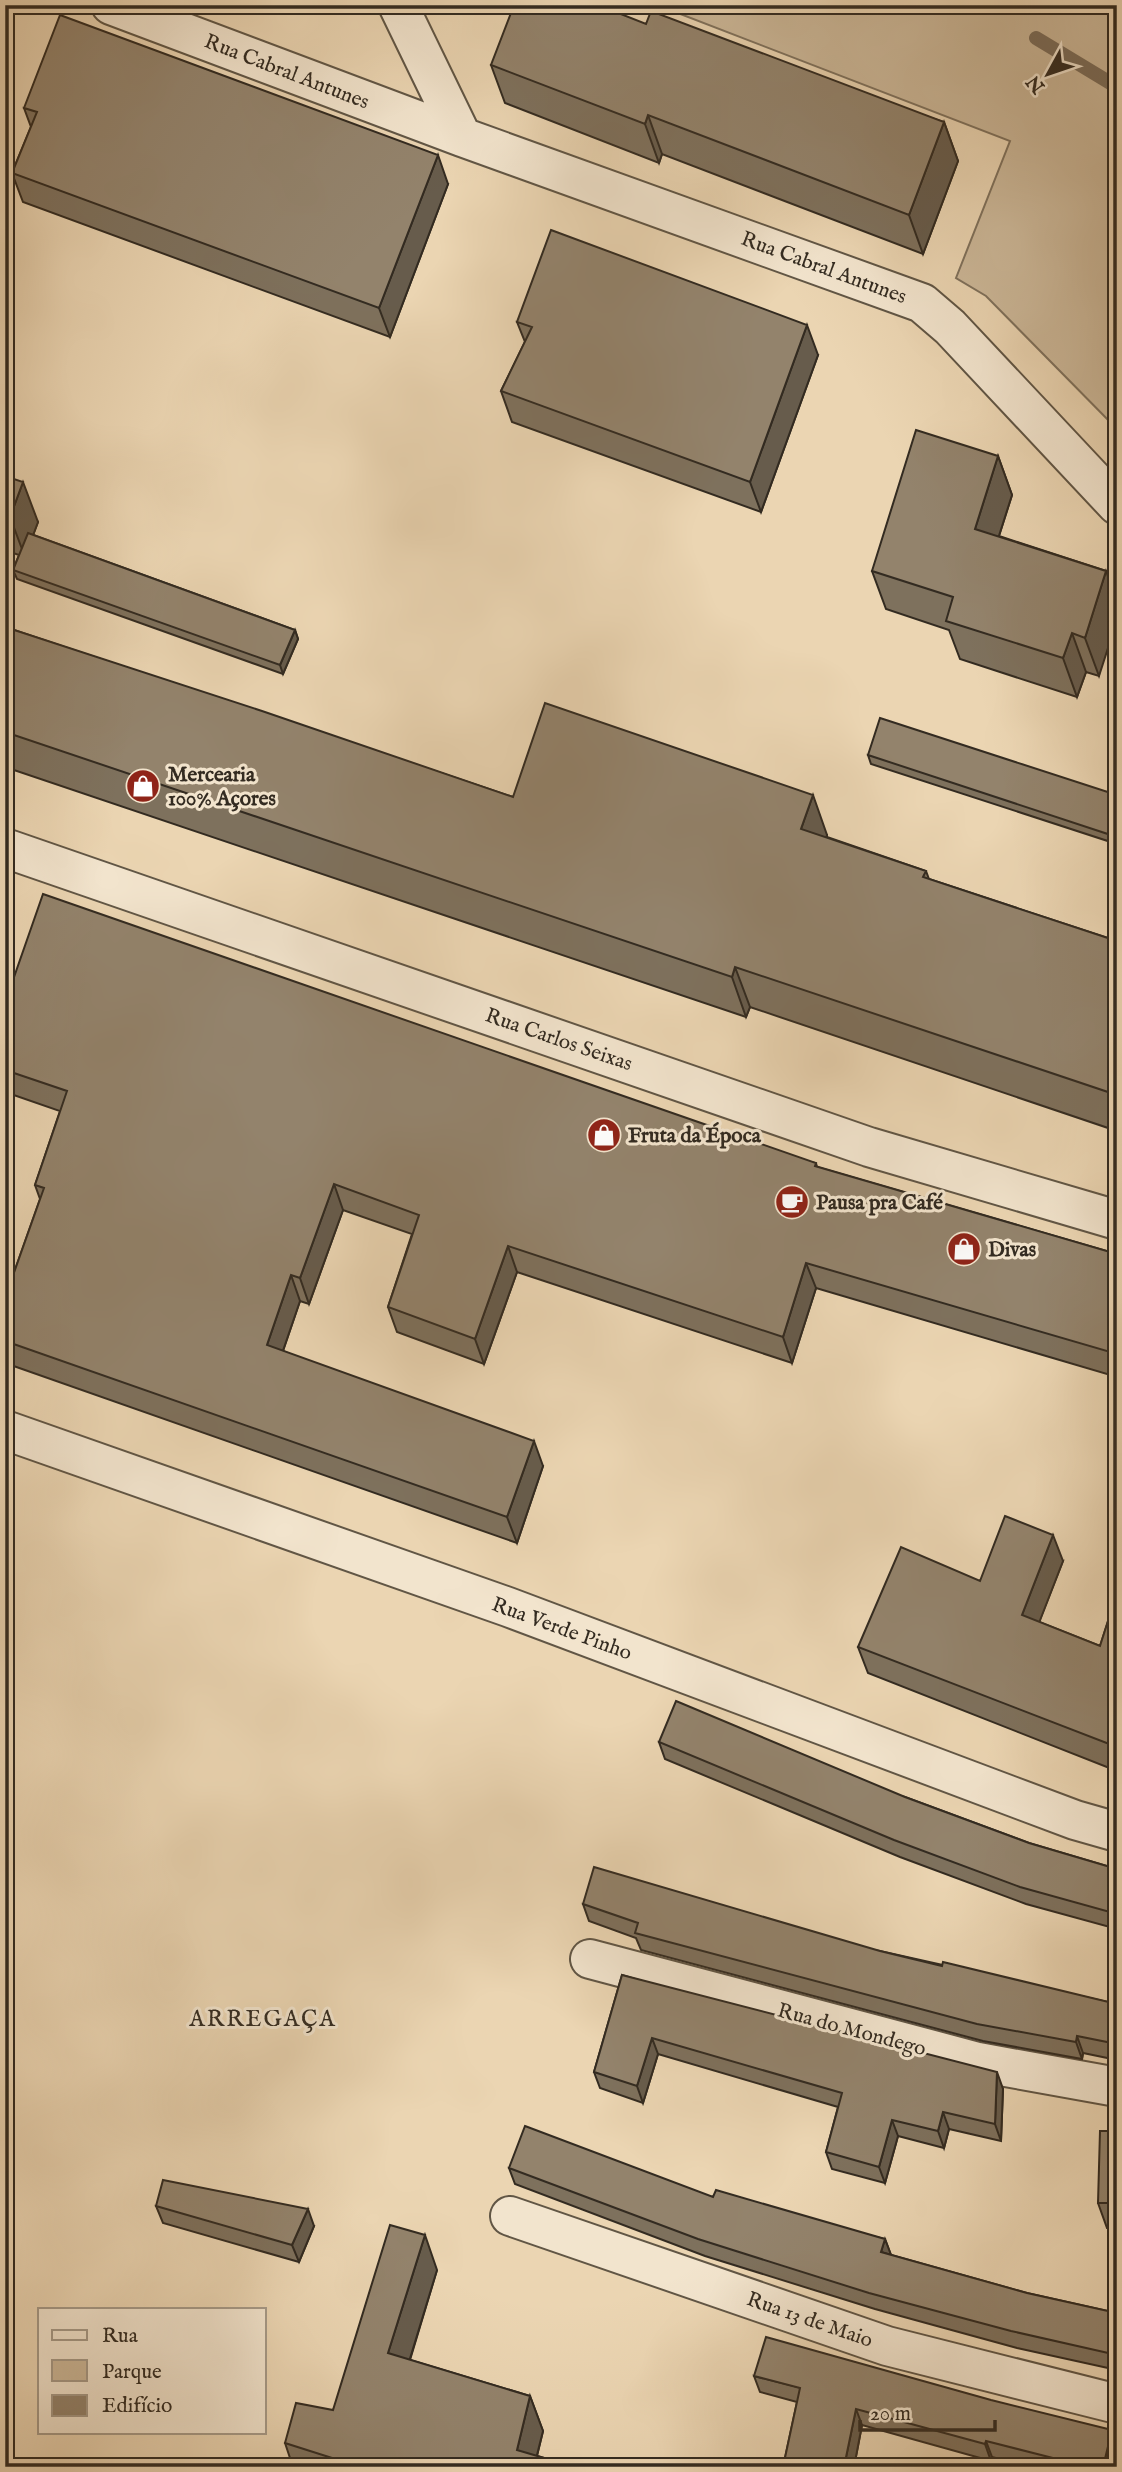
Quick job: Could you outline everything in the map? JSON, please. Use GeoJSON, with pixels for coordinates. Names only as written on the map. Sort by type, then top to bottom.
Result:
{"type":"FeatureCollection","features":[{"type":"Feature","properties":{"kind":"street","name":"Rua Cabral Antunes"},"geometry":{"type":"LineString","coordinates":[[111,5],[462,137],[922,303],[950,327],[1117,505]]}},
{"type":"Feature","properties":{"kind":"street"},"geometry":{"type":"LineString","coordinates":[[398,5],[462,137]]}},
{"type":"Feature","properties":{"kind":"street","name":"Rua Carlos Seixas"},"geometry":{"type":"LineString","coordinates":[[5,848],[869,1147],[1117,1220]]}},
{"type":"Feature","properties":{"kind":"street","name":"Rua Verde Pinho"},"geometry":{"type":"LineString","coordinates":[[5,1430],[508,1607],[1075,1820],[1117,1832]]}},
{"type":"Feature","properties":{"kind":"street","name":"Rua do Mondego"},"geometry":{"type":"LineString","coordinates":[[590,1959],[978,2062],[1117,2087]]}},
{"type":"Feature","properties":{"kind":"street","name":"Rua 13 de Maio"},"geometry":{"type":"LineString","coordinates":[[510,2216],[887,2346],[1117,2404]]}},
{"type":"Feature","properties":{"kind":"green space"},"geometry":{"type":"Polygon","coordinates":[[[657,5],[1117,5],[1117,429],[986,296],[956,278],[1010,141],[657,5]]]}},
{"type":"Feature","properties":{"kind":"building"},"geometry":{"type":"Polygon","coordinates":[[[514,5],[598,5],[646,24],[651,11],[944,122],[909,215],[648,115],[645,124],[491,65],[514,5]]]}},
{"type":"Feature","properties":{"kind":"building"},"geometry":{"type":"Polygon","coordinates":[[[60,15],[438,155],[379,308],[12,173],[37,112],[24,108],[60,15]]]}},
{"type":"Feature","properties":{"kind":"building"},"geometry":{"type":"Polygon","coordinates":[[[551,230],[807,325],[750,482],[501,391],[532,327],[517,322],[551,230]]]}},
{"type":"Feature","properties":{"kind":"building"},"geometry":{"type":"Polygon","coordinates":[[[916,430],[998,456],[975,529],[1106,571],[1085,638],[1072,633],[1063,658],[946,621],[953,597],[872,571],[916,430]]]}},
{"type":"Feature","properties":{"kind":"building"},"geometry":{"type":"Polygon","coordinates":[[[5,476],[23,482],[10,517],[5,515],[5,476]]]}},
{"type":"Feature","properties":{"kind":"building"},"geometry":{"type":"Polygon","coordinates":[[[28,533],[295,630],[280,665],[13,570],[28,533]]]}},
{"type":"Feature","properties":{"kind":"building"},"geometry":{"type":"Polygon","coordinates":[[[5,627],[513,797],[545,703],[813,795],[801,829],[926,871],[923,877],[1117,941],[1117,1095],[735,967],[732,977],[5,732],[5,627]]]}},
{"type":"Feature","properties":{"kind":"building"},"geometry":{"type":"Polygon","coordinates":[[[880,718],[1117,795],[1117,837],[868,755],[880,718]]]}},
{"type":"Feature","properties":{"kind":"building"},"geometry":{"type":"Polygon","coordinates":[[[43,894],[816,1163],[815,1166],[1117,1254],[1117,1354],[806,1263],[783,1337],[508,1246],[475,1339],[388,1307],[419,1215],[334,1184],[300,1278],[291,1275],[267,1345],[534,1441],[507,1517],[5,1341],[5,1298],[44,1188],[35,1185],[67,1091],[5,1070],[5,1003],[43,894]]]}},
{"type":"Feature","properties":{"kind":"building"},"geometry":{"type":"Polygon","coordinates":[[[1005,1516],[1053,1535],[1022,1615],[1100,1646],[1117,1593],[1117,1747],[858,1647],[901,1547],[980,1581],[1005,1516]]]}},
{"type":"Feature","properties":{"kind":"building"},"geometry":{"type":"Polygon","coordinates":[[[676,1701],[905,1797],[1029,1843],[1117,1869],[1117,1914],[1020,1887],[894,1840],[659,1742],[676,1701]]]}},
{"type":"Feature","properties":{"kind":"building"},"geometry":{"type":"Polygon","coordinates":[[[594,1867],[880,1951],[942,1966],[943,1962],[1117,2004],[1117,2044],[1077,2036],[1076,2042],[977,2024],[635,1933],[638,1923],[583,1904],[594,1867]]]}},
{"type":"Feature","properties":{"kind":"building"},"geometry":{"type":"Polygon","coordinates":[[[622,1975],[997,2072],[995,2124],[943,2112],[938,2131],[892,2120],[879,2167],[826,2152],[842,2093],[652,2038],[637,2086],[594,2072],[622,1975]]]}},
{"type":"Feature","properties":{"kind":"building"},"geometry":{"type":"Polygon","coordinates":[[[525,2126],[713,2197],[716,2190],[885,2239],[881,2252],[1027,2293],[1117,2313],[1117,2355],[1011,2331],[869,2293],[698,2239],[509,2168],[525,2126]]]}},
{"type":"Feature","properties":{"kind":"building"},"geometry":{"type":"Polygon","coordinates":[[[1100,2131],[1117,2131],[1117,2203],[1098,2203],[1100,2131]]]}},
{"type":"Feature","properties":{"kind":"building"},"geometry":{"type":"Polygon","coordinates":[[[163,2180],[308,2209],[292,2245],[156,2206],[163,2180]]]}},
{"type":"Feature","properties":{"kind":"building"},"geometry":{"type":"Polygon","coordinates":[[[390,2225],[425,2235],[388,2353],[530,2396],[517,2450],[575,2467],[375,2467],[355,2461],[354,2465],[285,2443],[296,2403],[333,2410],[390,2225]]]}},
{"type":"Feature","properties":{"kind":"building"},"geometry":{"type":"Polygon","coordinates":[[[766,2337],[991,2400],[1112,2430],[1103,2467],[1052,2467],[1053,2458],[986,2441],[985,2444],[856,2409],[844,2467],[783,2467],[800,2388],[754,2376],[766,2337]]]}},
{"type":"Feature","properties":{"kind":"waterway"},"geometry":{"type":"LineString","coordinates":[[1036,38],[1117,87]]}},
{"type":"Feature","properties":{"kind":"place","name":"Mercearia 100% Açores"},"geometry":{"type":"Point","coordinates":[143,786]}},
{"type":"Feature","properties":{"kind":"place","name":"Fruta da Época"},"geometry":{"type":"Point","coordinates":[604,1135]}},
{"type":"Feature","properties":{"kind":"place","name":"Pausa pra Café"},"geometry":{"type":"Point","coordinates":[792,1202]}},
{"type":"Feature","properties":{"kind":"place","name":"Divas"},"geometry":{"type":"Point","coordinates":[964,1249]}},
{"type":"Feature","properties":{"kind":"district","name":"ARREGAÇA"},"geometry":{"type":"Point","coordinates":[263,2018]}}]}
